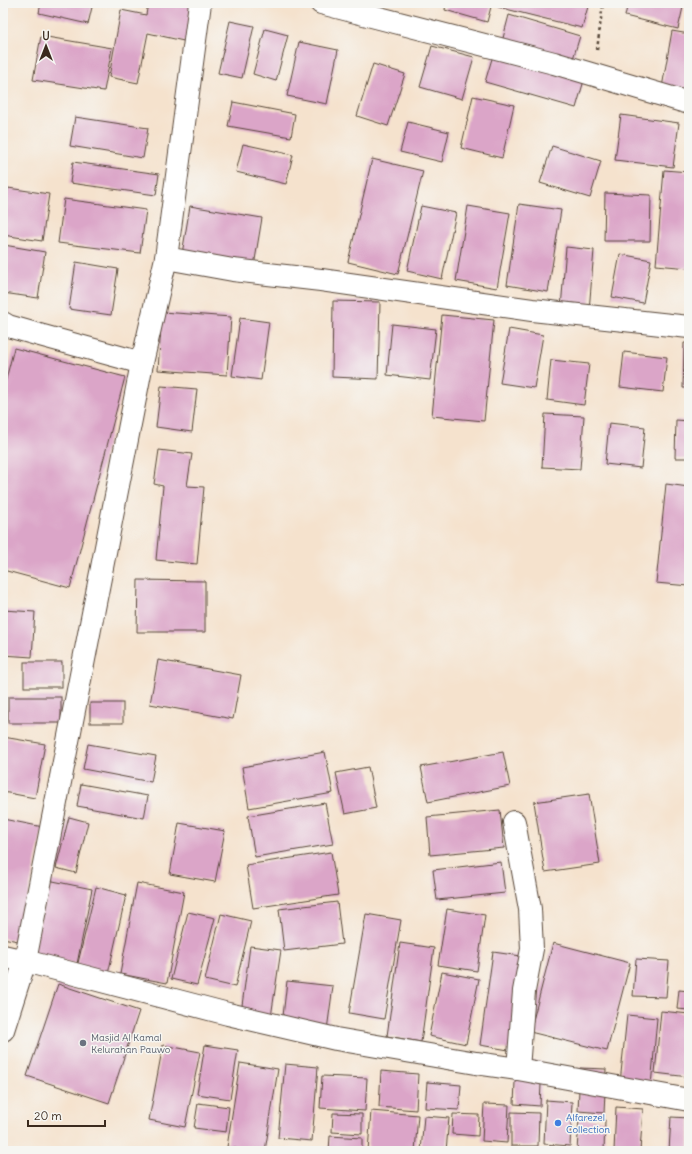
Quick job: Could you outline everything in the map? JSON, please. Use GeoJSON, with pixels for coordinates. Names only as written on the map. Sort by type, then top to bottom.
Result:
{"type":"FeatureCollection","features":[{"type":"Feature","properties":{"kind":"street"},"geometry":{"type":"LineString","coordinates":[[3,1030],[25,961],[142,362],[166,258],[200,3]]}},
{"type":"Feature","properties":{"kind":"street"},"geometry":{"type":"LineString","coordinates":[[320,3],[595,74],[689,103]]}},
{"type":"Feature","properties":{"kind":"street"},"geometry":{"type":"LineString","coordinates":[[166,258],[233,270],[321,280],[532,310],[689,326]]}},
{"type":"Feature","properties":{"kind":"street"},"geometry":{"type":"LineString","coordinates":[[3,323],[8,326],[36,334],[142,362]]}},
{"type":"Feature","properties":{"kind":"street"},"geometry":{"type":"LineString","coordinates":[[514,822],[530,909],[532,949],[524,991],[518,1069]]}},
{"type":"Feature","properties":{"kind":"street"},"geometry":{"type":"LineString","coordinates":[[3,956],[228,1014],[336,1039],[518,1069],[689,1100]]}},
{"type":"Feature","properties":{"kind":"path"},"geometry":{"type":"LineString","coordinates":[[595,74],[603,3]]}},
{"type":"Feature","properties":{"kind":"building"},"geometry":{"type":"Polygon","coordinates":[[[41,3],[93,3],[88,24],[39,13],[41,3]]]}},
{"type":"Feature","properties":{"kind":"building"},"geometry":{"type":"Polygon","coordinates":[[[148,3],[196,3],[188,42],[148,33],[138,83],[109,77],[121,10],[146,15],[148,3]]]}},
{"type":"Feature","properties":{"kind":"building"},"geometry":{"type":"Polygon","coordinates":[[[446,3],[492,3],[487,22],[445,10],[446,3]]]}},
{"type":"Feature","properties":{"kind":"building"},"geometry":{"type":"Polygon","coordinates":[[[499,3],[589,3],[582,28],[498,7],[499,3]]]}},
{"type":"Feature","properties":{"kind":"building"},"geometry":{"type":"Polygon","coordinates":[[[628,3],[684,3],[678,29],[625,16],[628,3]]]}},
{"type":"Feature","properties":{"kind":"building"},"geometry":{"type":"Polygon","coordinates":[[[509,15],[580,36],[572,62],[502,42],[509,15]]]}},
{"type":"Feature","properties":{"kind":"building"},"geometry":{"type":"Polygon","coordinates":[[[688,16],[689,32],[686,32],[688,16]]]}},
{"type":"Feature","properties":{"kind":"building"},"geometry":{"type":"Polygon","coordinates":[[[230,21],[254,26],[242,78],[218,73],[230,21]]]}},
{"type":"Feature","properties":{"kind":"building"},"geometry":{"type":"Polygon","coordinates":[[[265,29],[288,35],[276,81],[253,74],[265,29]]]}},
{"type":"Feature","properties":{"kind":"building"},"geometry":{"type":"Polygon","coordinates":[[[672,31],[689,34],[689,98],[661,93],[672,31]]]}},
{"type":"Feature","properties":{"kind":"building"},"geometry":{"type":"Polygon","coordinates":[[[41,36],[112,48],[104,91],[33,80],[41,36]]]}},
{"type":"Feature","properties":{"kind":"building"},"geometry":{"type":"Polygon","coordinates":[[[299,42],[338,50],[327,104],[287,96],[299,42]]]}},
{"type":"Feature","properties":{"kind":"building"},"geometry":{"type":"Polygon","coordinates":[[[432,46],[474,57],[462,99],[420,87],[432,46]]]}},
{"type":"Feature","properties":{"kind":"building"},"geometry":{"type":"Polygon","coordinates":[[[494,52],[585,77],[576,108],[485,82],[494,52]]]}},
{"type":"Feature","properties":{"kind":"building"},"geometry":{"type":"Polygon","coordinates":[[[373,64],[405,74],[388,126],[357,116],[373,64]]]}},
{"type":"Feature","properties":{"kind":"building"},"geometry":{"type":"Polygon","coordinates":[[[473,96],[514,105],[502,158],[461,148],[473,96]]]}},
{"type":"Feature","properties":{"kind":"building"},"geometry":{"type":"Polygon","coordinates":[[[233,102],[295,114],[291,137],[228,126],[233,102]]]}},
{"type":"Feature","properties":{"kind":"building"},"geometry":{"type":"Polygon","coordinates":[[[621,115],[679,123],[673,167],[615,160],[621,115]]]}},
{"type":"Feature","properties":{"kind":"building"},"geometry":{"type":"Polygon","coordinates":[[[75,117],[148,128],[143,158],[70,146],[75,117]]]}},
{"type":"Feature","properties":{"kind":"building"},"geometry":{"type":"Polygon","coordinates":[[[408,122],[449,132],[442,162],[400,152],[408,122]]]}},
{"type":"Feature","properties":{"kind":"building"},"geometry":{"type":"Polygon","coordinates":[[[243,144],[293,155],[286,184],[236,172],[243,144]]]}},
{"type":"Feature","properties":{"kind":"building"},"geometry":{"type":"Polygon","coordinates":[[[552,146],[601,161],[590,198],[540,183],[552,146]]]}},
{"type":"Feature","properties":{"kind":"building"},"geometry":{"type":"Polygon","coordinates":[[[372,159],[423,171],[398,274],[348,262],[372,159]]]}},
{"type":"Feature","properties":{"kind":"building"},"geometry":{"type":"Polygon","coordinates":[[[73,162],[159,174],[156,195],[70,183],[73,162]]]}},
{"type":"Feature","properties":{"kind":"building"},"geometry":{"type":"Polygon","coordinates":[[[664,170],[689,172],[689,268],[656,265],[664,170]]]}},
{"type":"Feature","properties":{"kind":"building"},"geometry":{"type":"Polygon","coordinates":[[[8,188],[49,194],[42,241],[3,235],[3,220],[8,188]]]}},
{"type":"Feature","properties":{"kind":"building"},"geometry":{"type":"Polygon","coordinates":[[[605,193],[651,195],[650,241],[604,241],[605,193]]]}},
{"type":"Feature","properties":{"kind":"building"},"geometry":{"type":"Polygon","coordinates":[[[64,199],[146,210],[140,253],[58,243],[64,199]]]}},
{"type":"Feature","properties":{"kind":"building"},"geometry":{"type":"Polygon","coordinates":[[[519,204],[561,210],[548,292],[507,285],[519,204]]]}},
{"type":"Feature","properties":{"kind":"building"},"geometry":{"type":"Polygon","coordinates":[[[190,206],[262,218],[253,272],[181,260],[190,206]]]}},
{"type":"Feature","properties":{"kind":"building"},"geometry":{"type":"Polygon","coordinates":[[[421,206],[456,213],[442,279],[407,271],[421,206]]]}},
{"type":"Feature","properties":{"kind":"building"},"geometry":{"type":"Polygon","coordinates":[[[468,206],[510,213],[497,288],[456,281],[468,206]]]}},
{"type":"Feature","properties":{"kind":"building"},"geometry":{"type":"Polygon","coordinates":[[[4,245],[45,252],[38,298],[3,293],[4,245]]]}},
{"type":"Feature","properties":{"kind":"building"},"geometry":{"type":"Polygon","coordinates":[[[566,247],[594,250],[589,311],[561,308],[566,247]]]}},
{"type":"Feature","properties":{"kind":"building"},"geometry":{"type":"Polygon","coordinates":[[[620,254],[651,260],[643,303],[612,297],[620,254]]]}},
{"type":"Feature","properties":{"kind":"building"},"geometry":{"type":"Polygon","coordinates":[[[76,262],[118,269],[111,315],[69,309],[76,262]]]}},
{"type":"Feature","properties":{"kind":"building"},"geometry":{"type":"Polygon","coordinates":[[[333,301],[380,302],[378,379],[332,377],[333,301]]]}},
{"type":"Feature","properties":{"kind":"building"},"geometry":{"type":"Polygon","coordinates":[[[162,312],[231,317],[227,375],[158,370],[162,312]]]}},
{"type":"Feature","properties":{"kind":"building"},"geometry":{"type":"Polygon","coordinates":[[[442,315],[494,320],[484,421],[432,416],[442,315]]]}},
{"type":"Feature","properties":{"kind":"building"},"geometry":{"type":"Polygon","coordinates":[[[240,318],[269,322],[261,380],[232,376],[240,318]]]}},
{"type":"Feature","properties":{"kind":"building"},"geometry":{"type":"Polygon","coordinates":[[[392,324],[436,329],[430,380],[387,375],[392,324]]]}},
{"type":"Feature","properties":{"kind":"building"},"geometry":{"type":"Polygon","coordinates":[[[509,329],[543,335],[534,388],[500,383],[509,329]]]}},
{"type":"Feature","properties":{"kind":"building"},"geometry":{"type":"Polygon","coordinates":[[[684,343],[689,343],[689,388],[683,388],[684,343]]]}},
{"type":"Feature","properties":{"kind":"building"},"geometry":{"type":"Polygon","coordinates":[[[14,348],[125,377],[70,588],[3,570],[3,391],[14,348]]]}},
{"type":"Feature","properties":{"kind":"building"},"geometry":{"type":"Polygon","coordinates":[[[624,352],[667,357],[663,392],[620,387],[624,352]]]}},
{"type":"Feature","properties":{"kind":"building"},"geometry":{"type":"Polygon","coordinates":[[[551,360],[589,364],[584,405],[547,400],[551,360]]]}},
{"type":"Feature","properties":{"kind":"building"},"geometry":{"type":"Polygon","coordinates":[[[161,386],[197,389],[192,432],[156,427],[161,386]]]}},
{"type":"Feature","properties":{"kind":"building"},"geometry":{"type":"Polygon","coordinates":[[[545,414],[584,416],[580,469],[542,467],[545,414]]]}},
{"type":"Feature","properties":{"kind":"building"},"geometry":{"type":"Polygon","coordinates":[[[676,420],[689,421],[689,458],[675,458],[676,420]]]}},
{"type":"Feature","properties":{"kind":"building"},"geometry":{"type":"Polygon","coordinates":[[[609,423],[645,427],[641,468],[605,464],[609,423]]]}},
{"type":"Feature","properties":{"kind":"building"},"geometry":{"type":"Polygon","coordinates":[[[159,450],[192,454],[187,486],[204,487],[197,564],[156,560],[163,486],[154,484],[159,450]]]}},
{"type":"Feature","properties":{"kind":"building"},"geometry":{"type":"Polygon","coordinates":[[[666,484],[689,487],[689,586],[656,583],[666,484]]]}},
{"type":"Feature","properties":{"kind":"building"},"geometry":{"type":"Polygon","coordinates":[[[138,580],[205,581],[205,632],[137,632],[138,580]]]}},
{"type":"Feature","properties":{"kind":"building"},"geometry":{"type":"Polygon","coordinates":[[[3,610],[35,612],[32,657],[3,655],[3,610]]]}},
{"type":"Feature","properties":{"kind":"building"},"geometry":{"type":"Polygon","coordinates":[[[158,660],[241,675],[233,719],[150,704],[158,660]]]}},
{"type":"Feature","properties":{"kind":"building"},"geometry":{"type":"Polygon","coordinates":[[[24,662],[62,662],[62,687],[24,687],[24,662]]]}},
{"type":"Feature","properties":{"kind":"building"},"geometry":{"type":"Polygon","coordinates":[[[8,697],[61,697],[61,723],[8,723],[8,697]]]}},
{"type":"Feature","properties":{"kind":"building"},"geometry":{"type":"Polygon","coordinates":[[[90,703],[123,703],[123,723],[90,723],[90,703]]]}},
{"type":"Feature","properties":{"kind":"building"},"geometry":{"type":"Polygon","coordinates":[[[3,737],[45,744],[35,798],[3,792],[3,737]]]}},
{"type":"Feature","properties":{"kind":"building"},"geometry":{"type":"Polygon","coordinates":[[[88,744],[156,756],[151,782],[83,769],[88,744]]]}},
{"type":"Feature","properties":{"kind":"building"},"geometry":{"type":"Polygon","coordinates":[[[325,752],[333,793],[249,808],[242,767],[325,752]]]}},
{"type":"Feature","properties":{"kind":"building"},"geometry":{"type":"Polygon","coordinates":[[[503,752],[510,786],[428,802],[421,767],[503,752]]]}},
{"type":"Feature","properties":{"kind":"building"},"geometry":{"type":"Polygon","coordinates":[[[368,767],[376,808],[345,814],[336,773],[368,767]]]}},
{"type":"Feature","properties":{"kind":"building"},"geometry":{"type":"Polygon","coordinates":[[[81,784],[148,796],[144,818],[77,806],[81,784]]]}},
{"type":"Feature","properties":{"kind":"building"},"geometry":{"type":"Polygon","coordinates":[[[589,794],[600,864],[545,872],[534,802],[589,794]]]}},
{"type":"Feature","properties":{"kind":"building"},"geometry":{"type":"Polygon","coordinates":[[[325,803],[333,844],[255,857],[248,816],[325,803]]]}},
{"type":"Feature","properties":{"kind":"building"},"geometry":{"type":"Polygon","coordinates":[[[500,810],[504,848],[430,855],[427,817],[500,810]]]}},
{"type":"Feature","properties":{"kind":"building"},"geometry":{"type":"Polygon","coordinates":[[[69,817],[88,822],[76,873],[56,868],[69,817]]]}},
{"type":"Feature","properties":{"kind":"building"},"geometry":{"type":"Polygon","coordinates":[[[3,819],[43,827],[18,941],[3,938],[3,819]]]}},
{"type":"Feature","properties":{"kind":"building"},"geometry":{"type":"Polygon","coordinates":[[[179,823],[225,831],[215,882],[170,874],[179,823]]]}},
{"type":"Feature","properties":{"kind":"building"},"geometry":{"type":"Polygon","coordinates":[[[331,852],[338,895],[253,908],[246,865],[331,852]]]}},
{"type":"Feature","properties":{"kind":"building"},"geometry":{"type":"Polygon","coordinates":[[[501,862],[505,893],[437,900],[433,870],[501,862]]]}},
{"type":"Feature","properties":{"kind":"building"},"geometry":{"type":"Polygon","coordinates":[[[48,880],[92,889],[77,964],[33,955],[48,880]]]}},
{"type":"Feature","properties":{"kind":"building"},"geometry":{"type":"Polygon","coordinates":[[[137,883],[184,892],[167,983],[120,974],[137,883]]]}},
{"type":"Feature","properties":{"kind":"building"},"geometry":{"type":"Polygon","coordinates":[[[96,887],[126,895],[108,974],[77,967],[96,887]]]}},
{"type":"Feature","properties":{"kind":"building"},"geometry":{"type":"Polygon","coordinates":[[[337,902],[342,944],[284,951],[279,909],[337,902]]]}},
{"type":"Feature","properties":{"kind":"building"},"geometry":{"type":"Polygon","coordinates":[[[447,909],[485,915],[477,971],[438,965],[447,909]]]}},
{"type":"Feature","properties":{"kind":"building"},"geometry":{"type":"Polygon","coordinates":[[[188,912],[215,918],[197,985],[171,979],[188,912]]]}},
{"type":"Feature","properties":{"kind":"building"},"geometry":{"type":"Polygon","coordinates":[[[221,914],[251,921],[235,987],[205,980],[221,914]]]}},
{"type":"Feature","properties":{"kind":"building"},"geometry":{"type":"Polygon","coordinates":[[[366,914],[401,920],[384,1019],[349,1013],[366,914]]]}},
{"type":"Feature","properties":{"kind":"building"},"geometry":{"type":"Polygon","coordinates":[[[400,943],[434,948],[421,1042],[387,1036],[400,943]]]}},
{"type":"Feature","properties":{"kind":"building"},"geometry":{"type":"Polygon","coordinates":[[[553,943],[630,963],[607,1051],[530,1032],[553,943]]]}},
{"type":"Feature","properties":{"kind":"building"},"geometry":{"type":"Polygon","coordinates":[[[250,946],[281,950],[271,1017],[241,1013],[250,946]]]}},
{"type":"Feature","properties":{"kind":"building"},"geometry":{"type":"Polygon","coordinates":[[[493,952],[528,957],[514,1051],[480,1045],[493,952]]]}},
{"type":"Feature","properties":{"kind":"building"},"geometry":{"type":"Polygon","coordinates":[[[636,959],[669,961],[666,997],[633,996],[636,959]]]}},
{"type":"Feature","properties":{"kind":"building"},"geometry":{"type":"Polygon","coordinates":[[[442,972],[479,979],[466,1044],[429,1036],[442,972]]]}},
{"type":"Feature","properties":{"kind":"building"},"geometry":{"type":"Polygon","coordinates":[[[287,981],[333,986],[327,1030],[282,1025],[287,981]]]}},
{"type":"Feature","properties":{"kind":"building","name":"Masjid Al Kamal Kelurahan Pauwo"},"geometry":{"type":"Polygon","coordinates":[[[58,984],[139,1011],[109,1103],[27,1076],[58,984]]]}},
{"type":"Feature","properties":{"kind":"building"},"geometry":{"type":"Polygon","coordinates":[[[679,990],[689,991],[689,1010],[677,1009],[679,990]]]}},
{"type":"Feature","properties":{"kind":"building"},"geometry":{"type":"Polygon","coordinates":[[[661,1011],[689,1014],[689,1077],[655,1073],[661,1011]]]}},
{"type":"Feature","properties":{"kind":"building"},"geometry":{"type":"Polygon","coordinates":[[[627,1015],[657,1018],[651,1086],[620,1083],[627,1015]]]}},
{"type":"Feature","properties":{"kind":"building"},"geometry":{"type":"Polygon","coordinates":[[[163,1045],[200,1052],[185,1127],[149,1120],[163,1045]]]}},
{"type":"Feature","properties":{"kind":"building"},"geometry":{"type":"Polygon","coordinates":[[[205,1045],[238,1050],[230,1099],[197,1094],[205,1045]]]}},
{"type":"Feature","properties":{"kind":"building"},"geometry":{"type":"Polygon","coordinates":[[[516,1060],[542,1062],[540,1106],[514,1104],[516,1060]]]}},
{"type":"Feature","properties":{"kind":"building"},"geometry":{"type":"Polygon","coordinates":[[[240,1063],[278,1069],[265,1151],[227,1147],[240,1063]]]}},
{"type":"Feature","properties":{"kind":"building"},"geometry":{"type":"Polygon","coordinates":[[[285,1064],[318,1067],[312,1141],[278,1138],[285,1064]]]}},
{"type":"Feature","properties":{"kind":"building"},"geometry":{"type":"Polygon","coordinates":[[[580,1068],[606,1069],[604,1113],[578,1111],[580,1068]]]}},
{"type":"Feature","properties":{"kind":"building"},"geometry":{"type":"Polygon","coordinates":[[[381,1071],[418,1074],[416,1110],[379,1107],[381,1071]]]}},
{"type":"Feature","properties":{"kind":"building"},"geometry":{"type":"Polygon","coordinates":[[[322,1076],[367,1078],[365,1111],[320,1108],[322,1076]]]}},
{"type":"Feature","properties":{"kind":"building"},"geometry":{"type":"Polygon","coordinates":[[[427,1082],[461,1085],[459,1110],[425,1108],[427,1082]]]}},
{"type":"Feature","properties":{"kind":"building","name":"Alfarezel Collection"},"geometry":{"type":"Polygon","coordinates":[[[546,1100],[572,1102],[570,1146],[544,1144],[546,1100]]]}},
{"type":"Feature","properties":{"kind":"building"},"geometry":{"type":"Polygon","coordinates":[[[198,1103],[229,1107],[226,1132],[194,1128],[198,1103]]]}},
{"type":"Feature","properties":{"kind":"building"},"geometry":{"type":"Polygon","coordinates":[[[484,1104],[509,1105],[507,1143],[482,1141],[484,1104]]]}},
{"type":"Feature","properties":{"kind":"building"},"geometry":{"type":"Polygon","coordinates":[[[616,1107],[643,1109],[640,1151],[614,1151],[616,1107]]]}},
{"type":"Feature","properties":{"kind":"building"},"geometry":{"type":"Polygon","coordinates":[[[371,1111],[418,1115],[415,1151],[368,1151],[371,1111]]]}},
{"type":"Feature","properties":{"kind":"building"},"geometry":{"type":"Polygon","coordinates":[[[511,1112],[539,1113],[538,1146],[511,1146],[511,1112]]]}},
{"type":"Feature","properties":{"kind":"building"},"geometry":{"type":"Polygon","coordinates":[[[333,1113],[362,1114],[362,1134],[332,1132],[333,1113]]]}},
{"type":"Feature","properties":{"kind":"building"},"geometry":{"type":"Polygon","coordinates":[[[453,1114],[479,1115],[478,1136],[452,1134],[453,1114]]]}},
{"type":"Feature","properties":{"kind":"building"},"geometry":{"type":"Polygon","coordinates":[[[424,1116],[449,1118],[446,1151],[421,1151],[424,1116]]]}},
{"type":"Feature","properties":{"kind":"building"},"geometry":{"type":"Polygon","coordinates":[[[671,1117],[689,1118],[689,1151],[669,1151],[671,1117]]]}},
{"type":"Feature","properties":{"kind":"building"},"geometry":{"type":"Polygon","coordinates":[[[579,1119],[605,1120],[604,1151],[577,1151],[579,1119]]]}},
{"type":"Feature","properties":{"kind":"building"},"geometry":{"type":"Polygon","coordinates":[[[330,1136],[362,1138],[362,1151],[329,1151],[330,1136]]]}},
{"type":"Feature","properties":{"kind":"building"},"geometry":{"type":"Polygon","coordinates":[[[484,1148],[503,1149],[503,1151],[483,1151],[484,1148]]]}},
{"type":"Feature","properties":{"kind":"building"},"geometry":{"type":"Polygon","coordinates":[[[506,1149],[540,1149],[540,1151],[506,1151],[506,1149]]]}},
{"type":"Feature","properties":{"kind":"place","name":"Masjid Al Kamal Kelurahan Pauwo"},"geometry":{"type":"Point","coordinates":[83,1043]}},
{"type":"Feature","properties":{"kind":"place","name":"Alfarezel Collection"},"geometry":{"type":"Point","coordinates":[558,1123]}}]}
